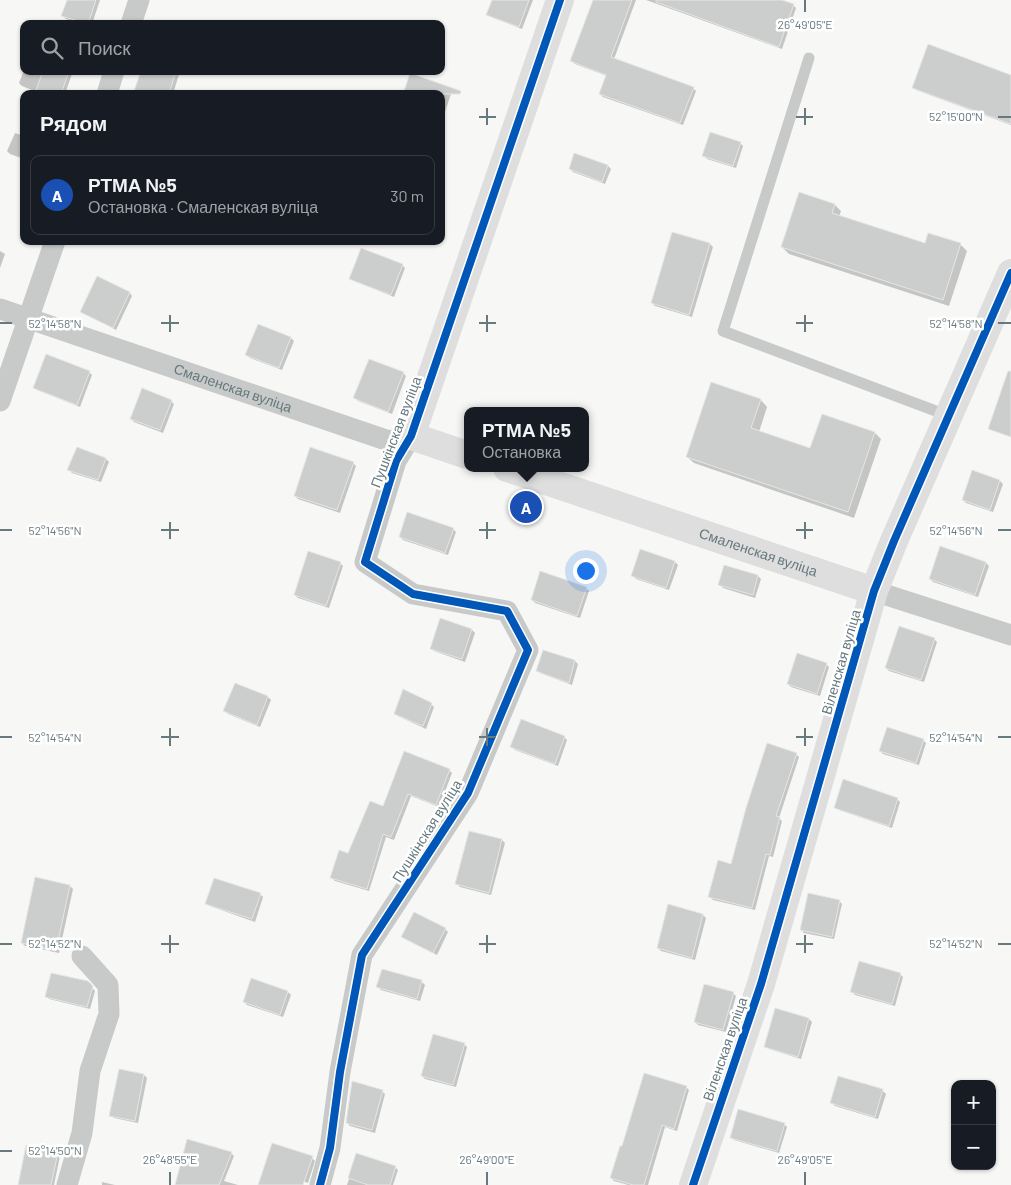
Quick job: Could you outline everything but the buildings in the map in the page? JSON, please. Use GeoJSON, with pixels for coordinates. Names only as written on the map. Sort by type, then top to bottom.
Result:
{"type":"FeatureCollection","features":[{"type":"Feature","properties":{"kind":"street"},"geometry":{"type":"LineString","coordinates":[[132,20],[139,0]]}},
{"type":"Feature","properties":{"kind":"street","name":"Пушкінская вуліца"},"geometry":{"type":"LineString","coordinates":[[320,1185],[330,1148],[340,1072],[362,956],[468,793],[528,650],[507,611],[413,594],[365,562],[396,461],[411,436],[560,0]]}},
{"type":"Feature","properties":{"kind":"street"},"geometry":{"type":"LineString","coordinates":[[107,90],[113,75]]}},
{"type":"Feature","properties":{"kind":"street"},"geometry":{"type":"LineString","coordinates":[[0,401],[54,245]]}},
{"type":"Feature","properties":{"kind":"street","name":"Віленская вуліца"},"geometry":{"type":"LineString","coordinates":[[693,1185],[760,984],[874,590],[1011,272]]}},
{"type":"Feature","properties":{"kind":"street","name":"Смаленская вуліца"},"geometry":{"type":"LineString","coordinates":[[0,309],[389,441],[411,436],[464,454]]}},
{"type":"Feature","properties":{"kind":"street","name":"Смаленская вуліца"},"geometry":{"type":"LineString","coordinates":[[519,472],[1011,635]]}},
{"type":"Feature","properties":{"kind":"street"},"geometry":{"type":"LineString","coordinates":[[67,1185],[82,1133],[90,1071],[109,1014],[108,985],[82,956]]}},
{"type":"Feature","properties":{"kind":"lane"},"geometry":{"type":"LineString","coordinates":[[809,58],[723,331],[949,416]]}},
{"type":"Feature","properties":{"kind":"cycle path"},"geometry":{"type":"LineString","coordinates":[[320,1185],[330,1148],[340,1072],[362,955],[468,793],[528,650],[507,611],[413,594],[365,562],[396,461],[411,436],[560,0]]}},
{"type":"Feature","properties":{"kind":"cycle path"},"geometry":{"type":"LineString","coordinates":[[693,1185],[761,984],[874,591],[1011,273]]}},
{"type":"Feature","properties":{"kind":"place","name":"РТМА №5"},"geometry":{"type":"Point","coordinates":[526,507]}}]}
